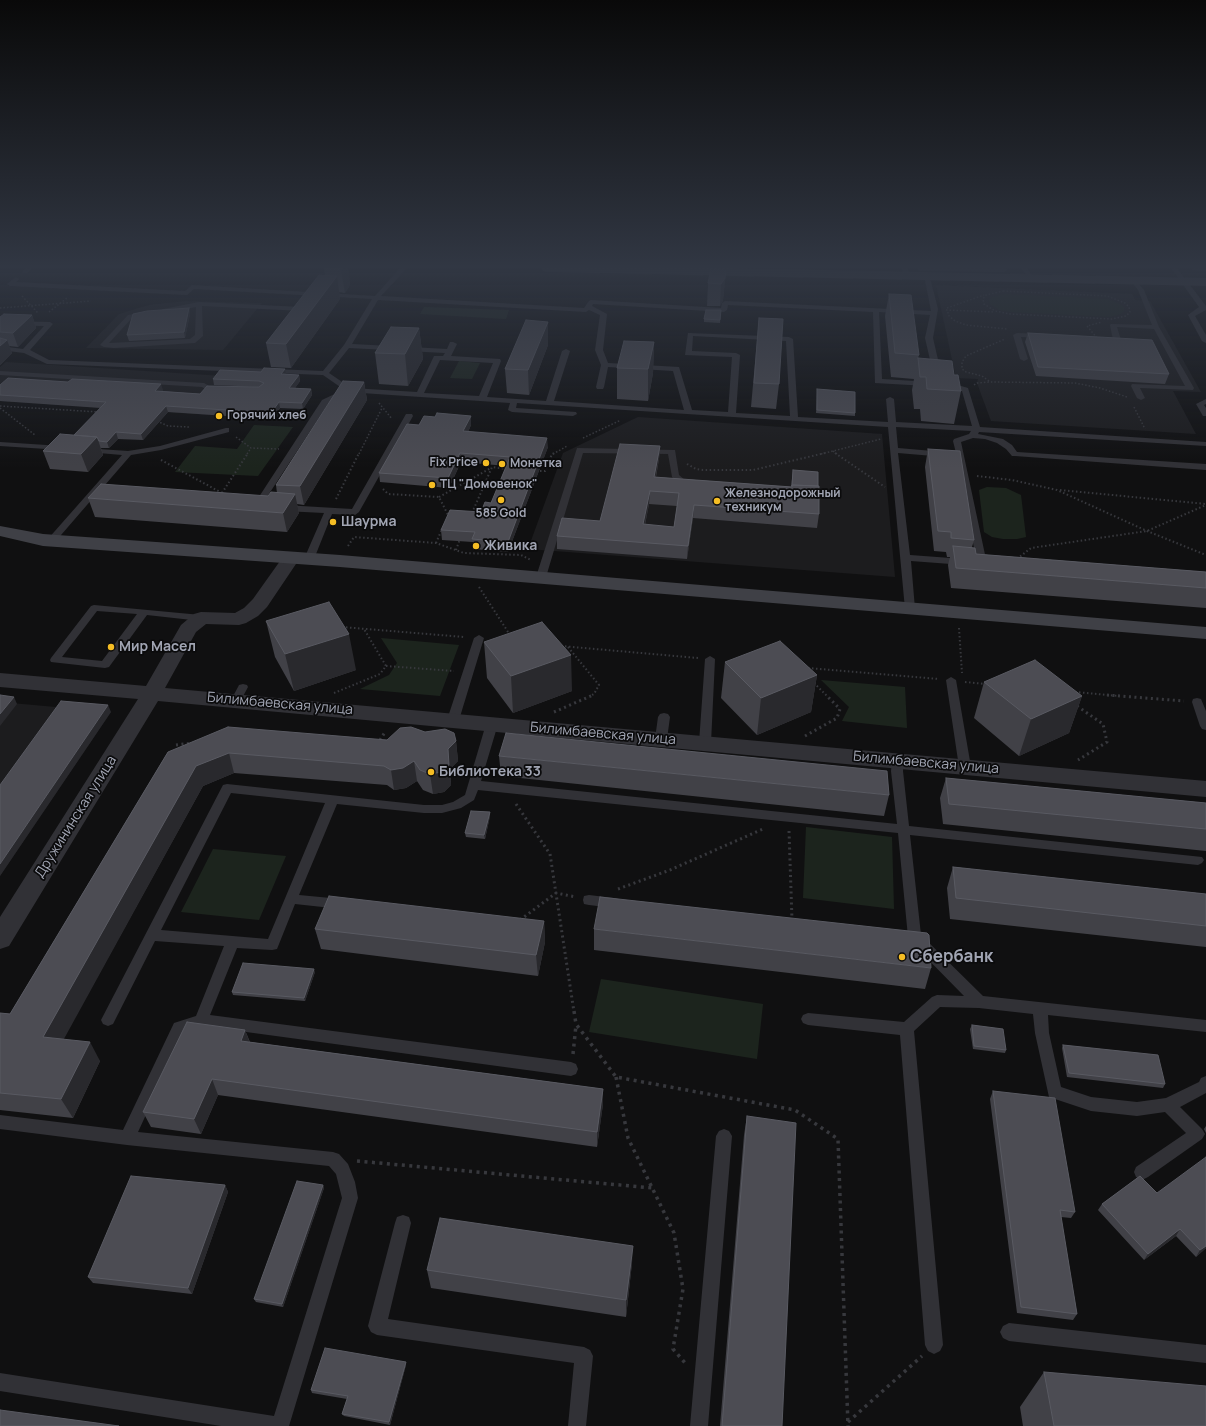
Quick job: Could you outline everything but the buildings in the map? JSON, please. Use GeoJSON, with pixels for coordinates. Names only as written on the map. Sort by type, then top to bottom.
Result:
{"type":"FeatureCollection","features":[{"type":"Feature","properties":{"kind":"main road"},"geometry":{"type":"LineString","coordinates":[[0,531],[52,540],[300,558],[542,572],[910,609],[1206,633]]}},
{"type":"Feature","properties":{"kind":"street"},"geometry":{"type":"LineString","coordinates":[[201,618],[239,619],[251,612],[300,558]]}},
{"type":"Feature","properties":{"kind":"street","name":"Дружининская улица"},"geometry":{"type":"LineString","coordinates":[[0,939],[152,694],[188,629],[201,618]]}},
{"type":"Feature","properties":{"kind":"street","name":"Билимбаевская улица"},"geometry":{"type":"LineString","coordinates":[[0,680],[152,694],[240,694],[492,724],[1206,790]]}},
{"type":"Feature","properties":{"kind":"lane"},"geometry":{"type":"LineString","coordinates":[[25,351],[40,335]]}},
{"type":"Feature","properties":{"kind":"lane"},"geometry":{"type":"LineString","coordinates":[[113,335],[104,345],[114,346],[192,341],[199,335]]}},
{"type":"Feature","properties":{"kind":"lane"},"geometry":{"type":"LineString","coordinates":[[325,373],[353,335]]}},
{"type":"Feature","properties":{"kind":"lane"},"geometry":{"type":"LineString","coordinates":[[600,386],[606,365],[599,350],[601,335]]}},
{"type":"Feature","properties":{"kind":"lane"},"geometry":{"type":"LineString","coordinates":[[690,335],[688,353],[736,355],[732,415]]}},
{"type":"Feature","properties":{"kind":"lane"},"geometry":{"type":"LineString","coordinates":[[701,335],[789,339],[794,419]]}},
{"type":"Feature","properties":{"kind":"lane"},"geometry":{"type":"LineString","coordinates":[[877,335],[878,381],[950,384],[965,390],[974,432]]}},
{"type":"Feature","properties":{"kind":"lane"},"geometry":{"type":"LineString","coordinates":[[930,335],[935,364],[950,384]]}},
{"type":"Feature","properties":{"kind":"lane"},"geometry":{"type":"LineString","coordinates":[[1024,359],[1020,335],[1053,337]]}},
{"type":"Feature","properties":{"kind":"lane"},"geometry":{"type":"LineString","coordinates":[[1116,335],[1118,340]]}},
{"type":"Feature","properties":{"kind":"lane"},"geometry":{"type":"LineString","coordinates":[[1141,398],[1135,386],[1190,388],[1161,342],[1159,335]]}},
{"type":"Feature","properties":{"kind":"lane"},"geometry":{"type":"LineString","coordinates":[[1098,340],[1125,340]]}},
{"type":"Feature","properties":{"kind":"lane"},"geometry":{"type":"LineString","coordinates":[[346,346],[451,347],[446,358]]}},
{"type":"Feature","properties":{"kind":"lane"},"geometry":{"type":"LineString","coordinates":[[2,350],[25,351],[36,355],[47,362],[325,373],[349,390]]}},
{"type":"Feature","properties":{"kind":"lane"},"geometry":{"type":"LineString","coordinates":[[549,403],[566,351]]}},
{"type":"Feature","properties":{"kind":"lane"},"geometry":{"type":"LineString","coordinates":[[420,394],[437,358],[497,361],[482,398]]}},
{"type":"Feature","properties":{"kind":"lane"},"geometry":{"type":"LineString","coordinates":[[606,365],[676,370],[689,412]]}},
{"type":"Feature","properties":{"kind":"lane"},"geometry":{"type":"LineString","coordinates":[[0,373],[204,385],[207,388],[230,389]]}},
{"type":"Feature","properties":{"kind":"lane"},"geometry":{"type":"LineString","coordinates":[[257,506],[325,402],[349,390],[893,425],[974,432],[1150,439],[1206,444]]}},
{"type":"Feature","properties":{"kind":"lane"},"geometry":{"type":"LineString","coordinates":[[890,399],[910,609]]}},
{"type":"Feature","properties":{"kind":"lane"},"geometry":{"type":"LineString","coordinates":[[514,401],[512,410],[573,414]]}},
{"type":"Feature","properties":{"kind":"lane"},"geometry":{"type":"LineString","coordinates":[[1206,401],[1200,404],[1206,414]]}},
{"type":"Feature","properties":{"kind":"lane"},"geometry":{"type":"LineString","coordinates":[[278,508],[355,512],[409,416]]}},
{"type":"Feature","properties":{"kind":"lane"},"geometry":{"type":"LineString","coordinates":[[0,444],[128,453],[161,448],[226,430]]}},
{"type":"Feature","properties":{"kind":"lane"},"geometry":{"type":"LineString","coordinates":[[982,564],[965,474],[957,441],[974,432],[1000,441],[1009,447],[1015,454],[1206,467]]}},
{"type":"Feature","properties":{"kind":"lane"},"geometry":{"type":"LineString","coordinates":[[542,572],[580,450],[672,452],[675,475],[682,483],[695,488]]}},
{"type":"Feature","properties":{"kind":"lane"},"geometry":{"type":"LineString","coordinates":[[894,450],[961,456]]}},
{"type":"Feature","properties":{"kind":"lane"},"geometry":{"type":"LineString","coordinates":[[52,540],[128,453]]}},
{"type":"Feature","properties":{"kind":"lane"},"geometry":{"type":"LineString","coordinates":[[91,495],[114,497]]}},
{"type":"Feature","properties":{"kind":"lane"},"geometry":{"type":"LineString","coordinates":[[300,558],[329,511]]}},
{"type":"Feature","properties":{"kind":"lane"},"geometry":{"type":"LineString","coordinates":[[906,558],[1008,566]]}},
{"type":"Feature","properties":{"kind":"lane"},"geometry":{"type":"LineString","coordinates":[[144,612],[105,665],[56,660],[94,608],[144,612],[201,618]]}},
{"type":"Feature","properties":{"kind":"lane"},"geometry":{"type":"LineString","coordinates":[[453,720],[479,638]]}},
{"type":"Feature","properties":{"kind":"lane"},"geometry":{"type":"LineString","coordinates":[[705,743],[710,659]]}},
{"type":"Feature","properties":{"kind":"lane"},"geometry":{"type":"LineString","coordinates":[[957,681],[965,767]]}},
{"type":"Feature","properties":{"kind":"lane"},"geometry":{"type":"LineString","coordinates":[[1197,702],[1202,723]]}},
{"type":"Feature","properties":{"kind":"lane"},"geometry":{"type":"LineString","coordinates":[[661,739],[664,717]]}},
{"type":"Feature","properties":{"kind":"lane"},"geometry":{"type":"LineString","coordinates":[[108,1020],[228,788],[424,809],[442,809],[457,805],[470,797],[492,724]]}},
{"type":"Feature","properties":{"kind":"lane"},"geometry":{"type":"LineString","coordinates":[[898,761],[897,771],[915,937]]}},
{"type":"Feature","properties":{"kind":"lane"},"geometry":{"type":"LineString","coordinates":[[474,785],[1198,860]]}},
{"type":"Feature","properties":{"kind":"lane"},"geometry":{"type":"LineString","coordinates":[[152,935],[272,945],[333,799]]}},
{"type":"Feature","properties":{"kind":"lane"},"geometry":{"type":"LineString","coordinates":[[292,899],[354,906]]}},
{"type":"Feature","properties":{"kind":"lane"},"geometry":{"type":"LineString","coordinates":[[589,900],[628,904]]}},
{"type":"Feature","properties":{"kind":"lane"},"geometry":{"type":"LineString","coordinates":[[900,935],[915,937],[979,1002]]}},
{"type":"Feature","properties":{"kind":"lane"},"geometry":{"type":"LineString","coordinates":[[201,1020],[232,942]]}},
{"type":"Feature","properties":{"kind":"lane"},"geometry":{"type":"LineString","coordinates":[[808,1019],[908,1029],[937,1001],[979,1002],[1206,1026]]}},
{"type":"Feature","properties":{"kind":"lane"},"geometry":{"type":"LineString","coordinates":[[1040,1008],[1042,1033],[1054,1092],[1091,1104],[1137,1109],[1168,1105],[1204,1087],[1206,1083]]}},
{"type":"Feature","properties":{"kind":"lane"},"geometry":{"type":"LineString","coordinates":[[127,1138],[179,1027],[201,1020],[571,1069]]}},
{"type":"Feature","properties":{"kind":"lane"},"geometry":{"type":"LineString","coordinates":[[908,1029],[934,1345]]}},
{"type":"Feature","properties":{"kind":"lane"},"geometry":{"type":"LineString","coordinates":[[1142,1172],[1197,1134],[1168,1105]]}},
{"type":"Feature","properties":{"kind":"lane"},"geometry":{"type":"LineString","coordinates":[[0,1122],[127,1138],[333,1159],[342,1169],[347,1182],[350,1198],[280,1426],[0,1382]]}},
{"type":"Feature","properties":{"kind":"lane"},"geometry":{"type":"LineString","coordinates":[[699,1426],[724,1136]]}},
{"type":"Feature","properties":{"kind":"lane"},"geometry":{"type":"LineString","coordinates":[[403,1223],[377,1326],[584,1356],[577,1426]]}},
{"type":"Feature","properties":{"kind":"lane"},"geometry":{"type":"LineString","coordinates":[[1009,1332],[1206,1354]]}},
{"type":"Feature","properties":{"kind":"path"},"geometry":{"type":"LineString","coordinates":[[990,382],[982,376],[962,370],[962,362],[966,356],[1020,335]]}},
{"type":"Feature","properties":{"kind":"path"},"geometry":{"type":"LineString","coordinates":[[1094,335],[1098,340]]}},
{"type":"Feature","properties":{"kind":"path"},"geometry":{"type":"LineString","coordinates":[[977,383],[1075,383],[1100,388],[1129,398],[1141,398]]}},
{"type":"Feature","properties":{"kind":"path"},"geometry":{"type":"LineString","coordinates":[[374,391],[382,408],[401,429]]}},
{"type":"Feature","properties":{"kind":"path"},"geometry":{"type":"LineString","coordinates":[[1129,398],[1150,439]]}},
{"type":"Feature","properties":{"kind":"path"},"geometry":{"type":"LineString","coordinates":[[0,407],[100,412]]}},
{"type":"Feature","properties":{"kind":"path"},"geometry":{"type":"LineString","coordinates":[[0,407],[54,448]]}},
{"type":"Feature","properties":{"kind":"path"},"geometry":{"type":"LineString","coordinates":[[329,511],[382,408]]}},
{"type":"Feature","properties":{"kind":"path"},"geometry":{"type":"LineString","coordinates":[[583,438],[644,409]]}},
{"type":"Feature","properties":{"kind":"path"},"geometry":{"type":"LineString","coordinates":[[152,418],[168,426],[192,428]]}},
{"type":"Feature","properties":{"kind":"path"},"geometry":{"type":"LineString","coordinates":[[226,430],[251,448],[294,450]]}},
{"type":"Feature","properties":{"kind":"path"},"geometry":{"type":"LineString","coordinates":[[673,460],[684,462],[696,469],[703,470],[746,470],[893,436]]}},
{"type":"Feature","properties":{"kind":"path"},"geometry":{"type":"LineString","coordinates":[[530,470],[545,471],[552,454],[569,445]]}},
{"type":"Feature","properties":{"kind":"path"},"geometry":{"type":"LineString","coordinates":[[218,498],[251,448]]}},
{"type":"Feature","properties":{"kind":"path"},"geometry":{"type":"LineString","coordinates":[[142,451],[222,493]]}},
{"type":"Feature","properties":{"kind":"path"},"geometry":{"type":"LineString","coordinates":[[832,451],[899,496]]}},
{"type":"Feature","properties":{"kind":"path"},"geometry":{"type":"LineString","coordinates":[[373,480],[388,494],[439,497],[492,468],[507,469]]}},
{"type":"Feature","properties":{"kind":"path"},"geometry":{"type":"LineString","coordinates":[[471,516],[492,468]]}},
{"type":"Feature","properties":{"kind":"path"},"geometry":{"type":"LineString","coordinates":[[965,474],[1012,480],[1057,490],[1206,504]]}},
{"type":"Feature","properties":{"kind":"path"},"geometry":{"type":"LineString","coordinates":[[1057,490],[1147,531],[1206,555]]}},
{"type":"Feature","properties":{"kind":"path"},"geometry":{"type":"LineString","coordinates":[[439,497],[449,514],[446,521]]}},
{"type":"Feature","properties":{"kind":"path"},"geometry":{"type":"LineString","coordinates":[[1008,566],[1031,548],[1147,531],[1206,504]]}},
{"type":"Feature","properties":{"kind":"path"},"geometry":{"type":"LineString","coordinates":[[436,543],[443,528]]}},
{"type":"Feature","properties":{"kind":"path"},"geometry":{"type":"LineString","coordinates":[[456,550],[462,536]]}},
{"type":"Feature","properties":{"kind":"path"},"geometry":{"type":"LineString","coordinates":[[346,550],[354,537],[436,543],[464,553],[521,555],[542,572]]}},
{"type":"Feature","properties":{"kind":"path"},"geometry":{"type":"LineString","coordinates":[[476,583],[514,641]]}},
{"type":"Feature","properties":{"kind":"path"},"geometry":{"type":"LineString","coordinates":[[957,681],[958,622]]}},
{"type":"Feature","properties":{"kind":"path"},"geometry":{"type":"LineString","coordinates":[[341,627],[479,638]]}},
{"type":"Feature","properties":{"kind":"path"},"geometry":{"type":"LineString","coordinates":[[364,628],[386,666]]}},
{"type":"Feature","properties":{"kind":"path"},"geometry":{"type":"LineString","coordinates":[[560,646],[710,659]]}},
{"type":"Feature","properties":{"kind":"path"},"geometry":{"type":"LineString","coordinates":[[549,715],[594,694],[599,686],[568,646]]}},
{"type":"Feature","properties":{"kind":"path"},"geometry":{"type":"LineString","coordinates":[[386,666],[468,673]]}},
{"type":"Feature","properties":{"kind":"path"},"geometry":{"type":"LineString","coordinates":[[332,694],[380,674],[386,666]]}},
{"type":"Feature","properties":{"kind":"path"},"geometry":{"type":"LineString","coordinates":[[806,668],[994,684]]}},
{"type":"Feature","properties":{"kind":"path"},"geometry":{"type":"LineString","coordinates":[[803,737],[836,718],[840,709],[809,678]]}},
{"type":"Feature","properties":{"kind":"path"},"geometry":{"type":"LineString","coordinates":[[1071,691],[1197,702]]}},
{"type":"Feature","properties":{"kind":"path"},"geometry":{"type":"LineString","coordinates":[[1074,704],[1103,724],[1107,742],[1075,762]]}},
{"type":"Feature","properties":{"kind":"path"},"geometry":{"type":"LineString","coordinates":[[373,740],[381,740],[386,730]]}},
{"type":"Feature","properties":{"kind":"path"},"geometry":{"type":"LineString","coordinates":[[176,745],[198,742]]}},
{"type":"Feature","properties":{"kind":"path"},"geometry":{"type":"LineString","coordinates":[[506,788],[550,854],[576,1024],[571,1069]]}},
{"type":"Feature","properties":{"kind":"path"},"geometry":{"type":"LineString","coordinates":[[516,922],[556,893],[589,900],[670,870],[789,818],[792,923]]}},
{"type":"Feature","properties":{"kind":"path"},"geometry":{"type":"LineString","coordinates":[[576,1024],[616,1077],[628,1138],[674,1233],[683,1289],[673,1349],[703,1385]]}},
{"type":"Feature","properties":{"kind":"path"},"geometry":{"type":"LineString","coordinates":[[616,1077],[795,1110],[838,1139],[848,1424]]}},
{"type":"Feature","properties":{"kind":"path"},"geometry":{"type":"LineString","coordinates":[[333,1159],[653,1188]]}},
{"type":"Feature","properties":{"kind":"path"},"geometry":{"type":"LineString","coordinates":[[848,1424],[934,1345]]}},
{"type":"Feature","properties":{"kind":"shaded area"},"geometry":{"type":"Polygon","coordinates":[[[99,335],[236,335],[223,350],[86,348],[99,335]]]}},
{"type":"Feature","properties":{"kind":"shaded area"},"geometry":{"type":"Polygon","coordinates":[[[947,335],[1169,335],[1201,392],[1173,391],[1196,434],[991,421],[977,383],[978,379],[956,378],[947,335]]]}},
{"type":"Feature","properties":{"kind":"shaded area"},"geometry":{"type":"Polygon","coordinates":[[[459,361],[480,363],[472,379],[450,378],[459,361]]]}},
{"type":"Feature","properties":{"kind":"shaded area"},"geometry":{"type":"Polygon","coordinates":[[[6,362],[300,381],[272,419],[0,401],[0,367],[6,362]]]}},
{"type":"Feature","properties":{"kind":"shaded area","name":"Железнодорожный техникум"},"geometry":{"type":"Polygon","coordinates":[[[638,417],[882,434],[895,577],[528,549],[563,453],[638,417]]]}},
{"type":"Feature","properties":{"kind":"shaded area"},"geometry":{"type":"Polygon","coordinates":[[[254,425],[293,427],[258,476],[175,472],[195,446],[237,449],[254,425]]]}},
{"type":"Feature","properties":{"kind":"shaded area"},"geometry":{"type":"Polygon","coordinates":[[[987,487],[1006,488],[1021,495],[1026,537],[1017,539],[1003,539],[992,537],[984,532],[979,490],[987,487]]]}},
{"type":"Feature","properties":{"kind":"shaded area"},"geometry":{"type":"Polygon","coordinates":[[[381,638],[459,645],[440,696],[360,689],[389,675],[397,663],[381,638]]]}},
{"type":"Feature","properties":{"kind":"shaded area"},"geometry":{"type":"Polygon","coordinates":[[[821,680],[905,687],[907,728],[842,721],[849,707],[821,680]]]}},
{"type":"Feature","properties":{"kind":"shaded area"},"geometry":{"type":"Polygon","coordinates":[[[0,702],[111,712],[0,876],[0,702]]]}},
{"type":"Feature","properties":{"kind":"shaded area"},"geometry":{"type":"Polygon","coordinates":[[[806,827],[892,837],[894,909],[803,898],[806,827]]]}},
{"type":"Feature","properties":{"kind":"shaded area"},"geometry":{"type":"Polygon","coordinates":[[[213,849],[286,856],[259,920],[181,912],[213,849]]]}},
{"type":"Feature","properties":{"kind":"shaded area"},"geometry":{"type":"Polygon","coordinates":[[[601,979],[763,1004],[757,1059],[589,1032],[601,979]]]}},
{"type":"Feature","properties":{"kind":"place","name":"Горячий хлеб"},"geometry":{"type":"Point","coordinates":[219,416]}},
{"type":"Feature","properties":{"kind":"place","name":"Fix Price"},"geometry":{"type":"Point","coordinates":[486,463]}},
{"type":"Feature","properties":{"kind":"place","name":"Монетка"},"geometry":{"type":"Point","coordinates":[502,464]}},
{"type":"Feature","properties":{"kind":"place","name":"ТЦ \"Домовенок\""},"geometry":{"type":"Point","coordinates":[432,485]}},
{"type":"Feature","properties":{"kind":"place","name":"585 Gold"},"geometry":{"type":"Point","coordinates":[501,500]}},
{"type":"Feature","properties":{"kind":"place","name":"Железнодорожный техникум"},"geometry":{"type":"Point","coordinates":[717,501]}},
{"type":"Feature","properties":{"kind":"place","name":"Шаурма"},"geometry":{"type":"Point","coordinates":[333,522]}},
{"type":"Feature","properties":{"kind":"place","name":"Живика"},"geometry":{"type":"Point","coordinates":[476,546]}},
{"type":"Feature","properties":{"kind":"place","name":"Мир Масел"},"geometry":{"type":"Point","coordinates":[111,647]}},
{"type":"Feature","properties":{"kind":"place","name":"Библиотека 33"},"geometry":{"type":"Point","coordinates":[431,772]}},
{"type":"Feature","properties":{"kind":"place","name":"Сбербанк"},"geometry":{"type":"Point","coordinates":[902,957]}}]}
